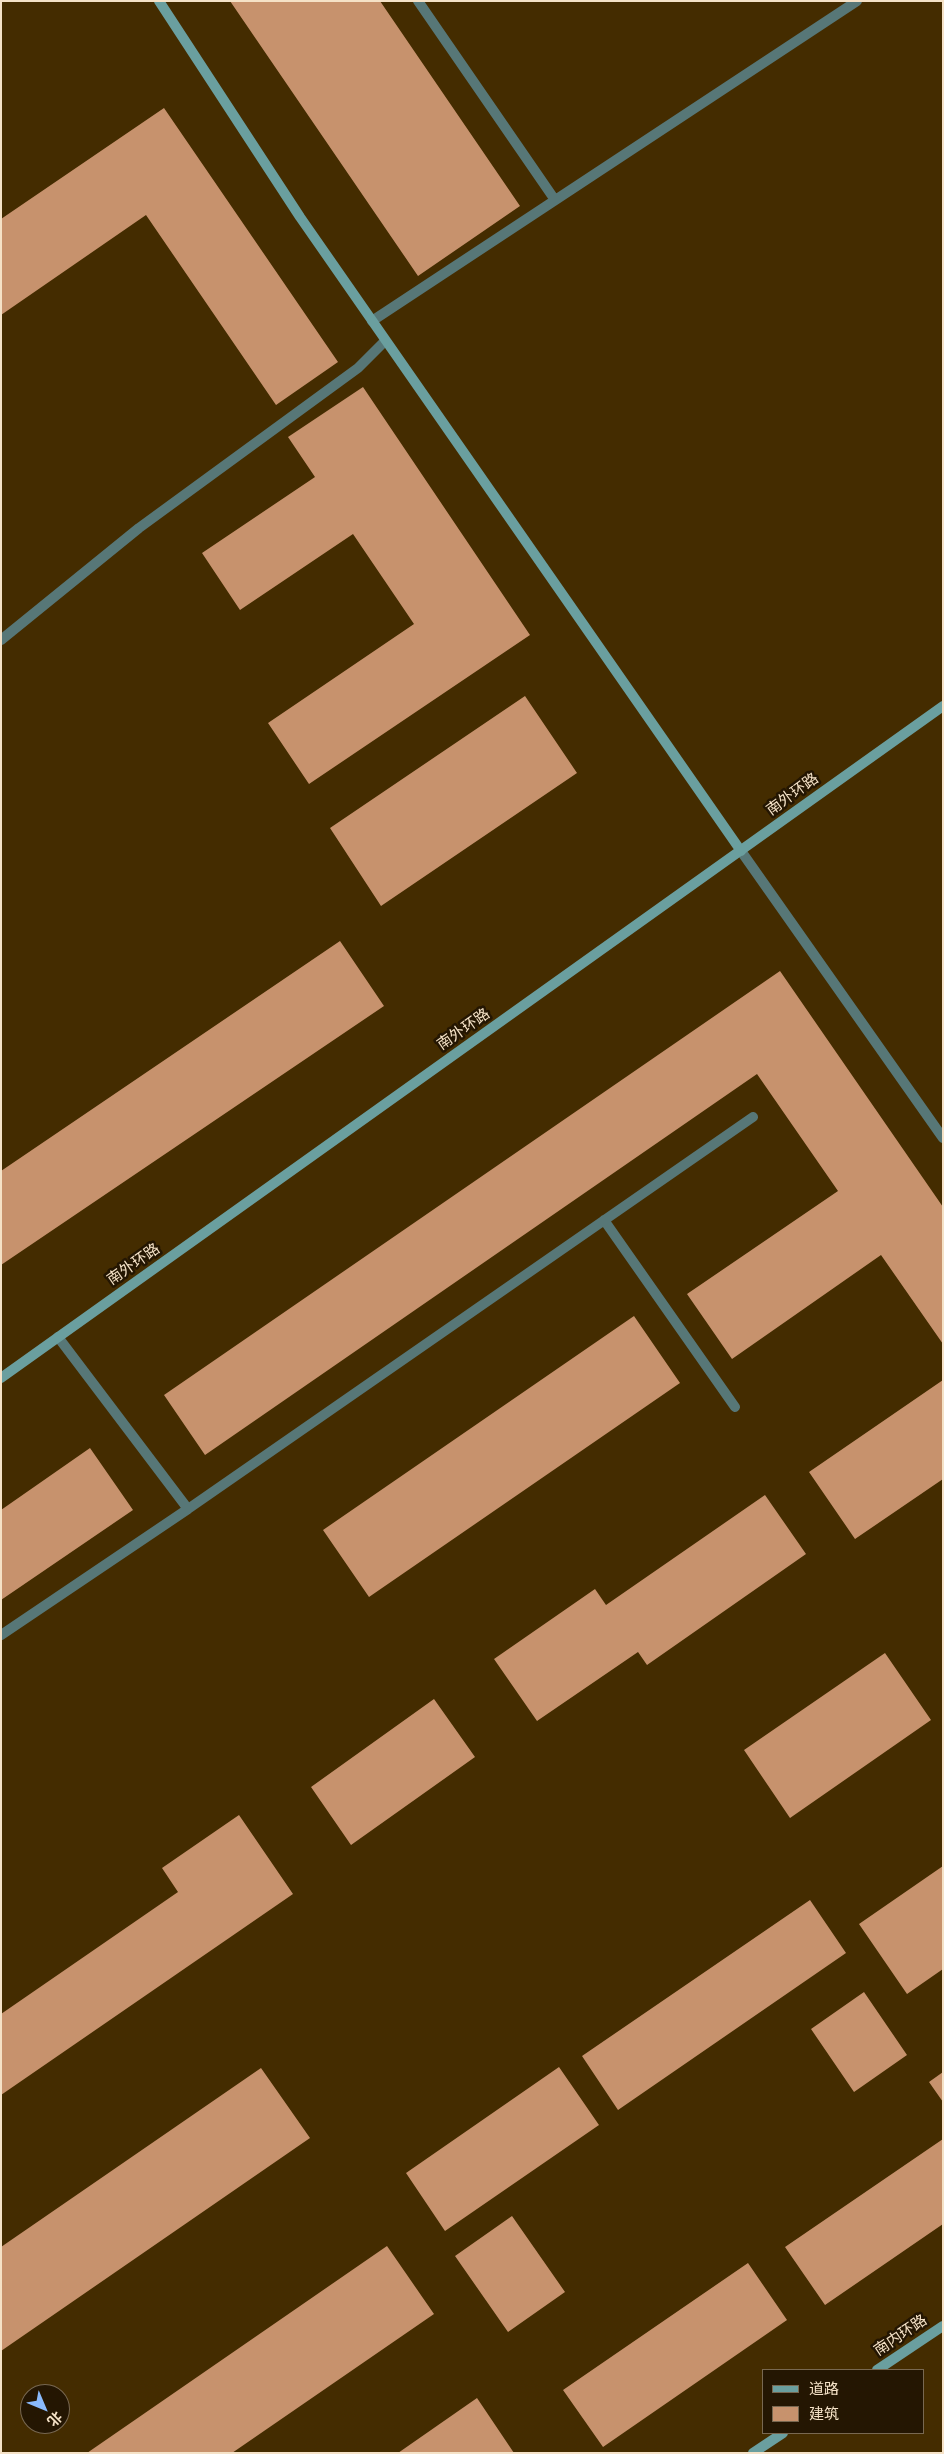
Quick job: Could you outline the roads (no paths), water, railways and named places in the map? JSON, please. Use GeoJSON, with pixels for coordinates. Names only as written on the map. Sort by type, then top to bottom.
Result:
{"type":"FeatureCollection","features":[{"type":"Feature","properties":{"kind":"street"},"geometry":{"type":"LineString","coordinates":[[159,1],[300,218],[943,1138]]}},
{"type":"Feature","properties":{"kind":"street"},"geometry":{"type":"LineString","coordinates":[[418,1],[555,200]]}},
{"type":"Feature","properties":{"kind":"street"},"geometry":{"type":"LineString","coordinates":[[372,321],[857,1]]}},
{"type":"Feature","properties":{"kind":"street"},"geometry":{"type":"LineString","coordinates":[[1,640],[139,528],[358,368],[386,341]]}},
{"type":"Feature","properties":{"kind":"street","name":"南外环路"},"geometry":{"type":"LineString","coordinates":[[1,1378],[943,706]]}},
{"type":"Feature","properties":{"kind":"street"},"geometry":{"type":"LineString","coordinates":[[1,1635],[188,1509],[753,1117]]}},
{"type":"Feature","properties":{"kind":"street"},"geometry":{"type":"LineString","coordinates":[[604,1220],[735,1407]]}},
{"type":"Feature","properties":{"kind":"street"},"geometry":{"type":"LineString","coordinates":[[58,1337],[188,1509]]}},
{"type":"Feature","properties":{"kind":"street","name":"南内环路"},"geometry":{"type":"LineString","coordinates":[[878,2369],[943,2326]]}},
{"type":"Feature","properties":{"kind":"street"},"geometry":{"type":"LineString","coordinates":[[752,2453],[781,2434]]}}]}
